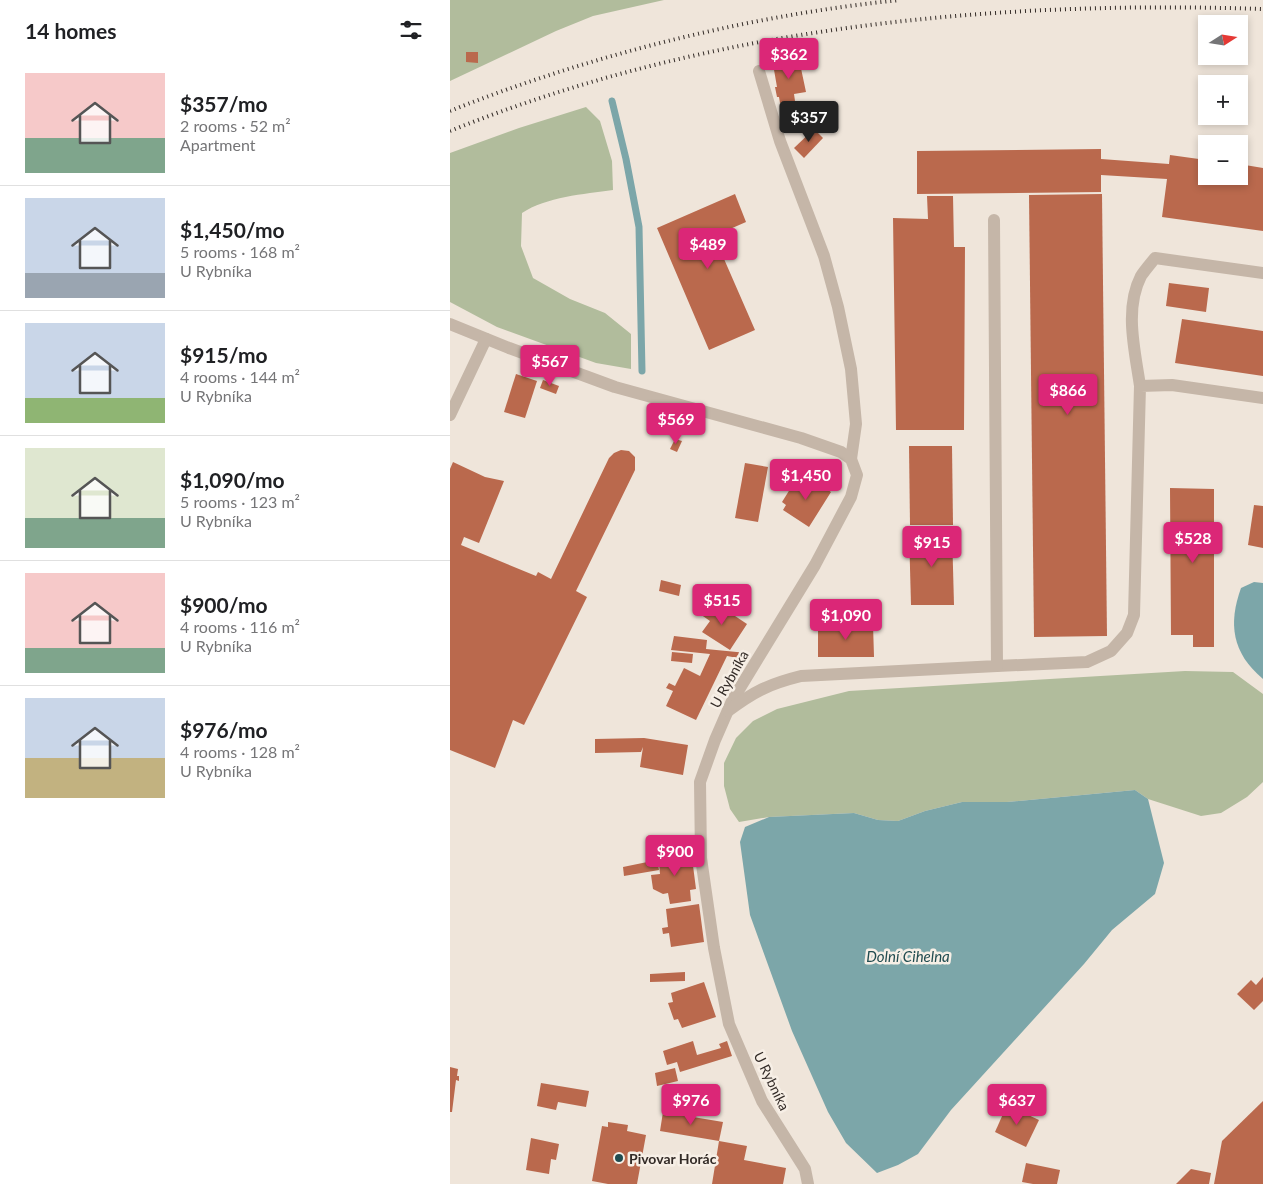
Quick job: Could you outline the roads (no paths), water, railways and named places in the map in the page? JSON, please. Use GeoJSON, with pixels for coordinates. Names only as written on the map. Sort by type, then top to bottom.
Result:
{"type":"FeatureCollection","features":[{"type":"Feature","properties":{"kind":"street","name":"U Rybníka"},"geometry":{"type":"LineString","coordinates":[[759,71],[780,141],[824,256],[838,307],[851,370],[856,424],[851,459],[857,476],[851,497],[815,565],[726,713],[700,782],[701,858],[714,948],[729,1024],[762,1101],[804,1170],[808,1184]]}},
{"type":"Feature","properties":{"kind":"street"},"geometry":{"type":"LineString","coordinates":[[994,220],[997,666]]}},
{"type":"Feature","properties":{"kind":"street"},"geometry":{"type":"LineString","coordinates":[[726,713],[750,695],[776,682],[801,676],[1087,662],[1111,651],[1127,633],[1134,615],[1140,386],[1133,342],[1132,301],[1141,276],[1155,258],[1263,273]]}},
{"type":"Feature","properties":{"kind":"street"},"geometry":{"type":"LineString","coordinates":[[450,324],[615,387],[801,438],[841,452],[851,459]]}},
{"type":"Feature","properties":{"kind":"street"},"geometry":{"type":"LineString","coordinates":[[450,415],[486,339]]}},
{"type":"Feature","properties":{"kind":"street"},"geometry":{"type":"LineString","coordinates":[[1140,386],[1172,385],[1263,398]]}},
{"type":"Feature","properties":{"kind":"water"},"geometry":{"type":"Polygon","coordinates":[[[1254,582],[1263,583],[1263,679],[1245,659],[1239,648],[1234,626],[1237,601],[1241,588],[1254,582]]]}},
{"type":"Feature","properties":{"kind":"water","name":"Dolní Cihelna"},"geometry":{"type":"Polygon","coordinates":[[[1135,790],[1148,799],[1164,863],[1155,894],[1112,930],[1084,964],[951,1110],[918,1154],[898,1165],[877,1173],[846,1143],[828,1112],[792,1031],[750,915],[740,842],[745,827],[769,817],[854,813],[878,820],[898,821],[925,811],[962,802],[1007,802],[1135,790]]]}},
{"type":"Feature","properties":{"kind":"waterway"},"geometry":{"type":"LineString","coordinates":[[612,101],[626,159],[639,227],[642,371]]}},
{"type":"Feature","properties":{"kind":"railway"},"geometry":{"type":"LineString","coordinates":[[450,111],[558,72],[672,40],[787,16],[900,0]]}},
{"type":"Feature","properties":{"kind":"railway"},"geometry":{"type":"LineString","coordinates":[[450,131],[548,96],[647,67],[748,44],[850,28],[952,16],[1056,10],[1159,7],[1263,9]]}},
{"type":"Feature","properties":{"kind":"place","name":"Pivovar Horác"},"geometry":{"type":"Point","coordinates":[619,1158]}}]}
